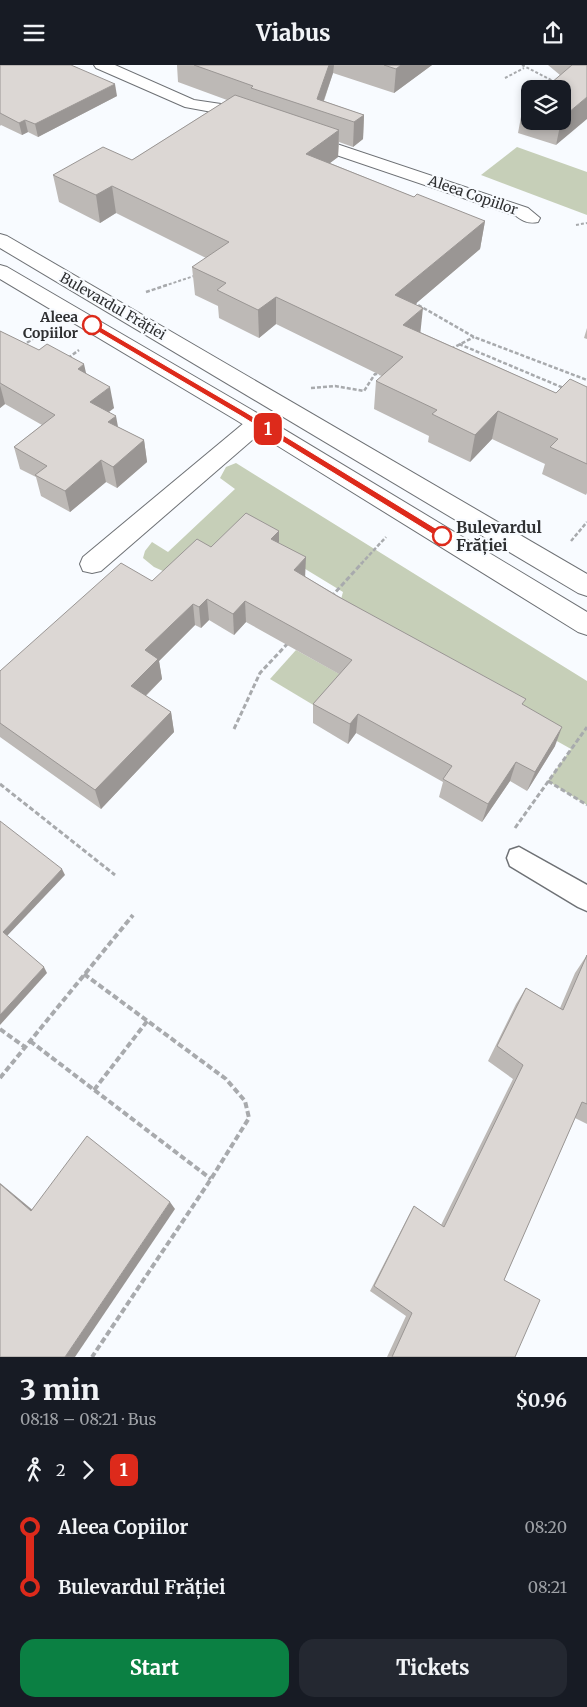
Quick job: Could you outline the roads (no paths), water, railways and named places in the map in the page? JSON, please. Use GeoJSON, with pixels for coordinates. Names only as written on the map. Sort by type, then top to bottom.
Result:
{"type":"FeatureCollection","features":[{"type":"Feature","properties":{"kind":"main road"},"geometry":{"type":"LineString","coordinates":[[102,65],[191,104],[215,107],[270,126]]}},
{"type":"Feature","properties":{"kind":"main road","name":"Aleea Copiilor"},"geometry":{"type":"LineString","coordinates":[[288,132],[522,211],[531,218]]}},
{"type":"Feature","properties":{"kind":"main road","name":"Bulevardul Frăției"},"geometry":{"type":"LineString","coordinates":[[0,240],[587,586]]}},
{"type":"Feature","properties":{"kind":"main road","name":"Bulevardul Frăției"},"geometry":{"type":"LineString","coordinates":[[0,271],[258,423],[587,625]]}},
{"type":"Feature","properties":{"kind":"main road"},"geometry":{"type":"LineString","coordinates":[[92,564],[258,423]]}},
{"type":"Feature","properties":{"kind":"lane"},"geometry":{"type":"LineString","coordinates":[[519,858],[587,899]]}},
{"type":"Feature","properties":{"kind":"place","name":"Aleea Copiilor"},"geometry":{"type":"Point","coordinates":[92,325]}},
{"type":"Feature","properties":{"kind":"place","name":"Bulevardul Frăției"},"geometry":{"type":"Point","coordinates":[442,536]}}]}
